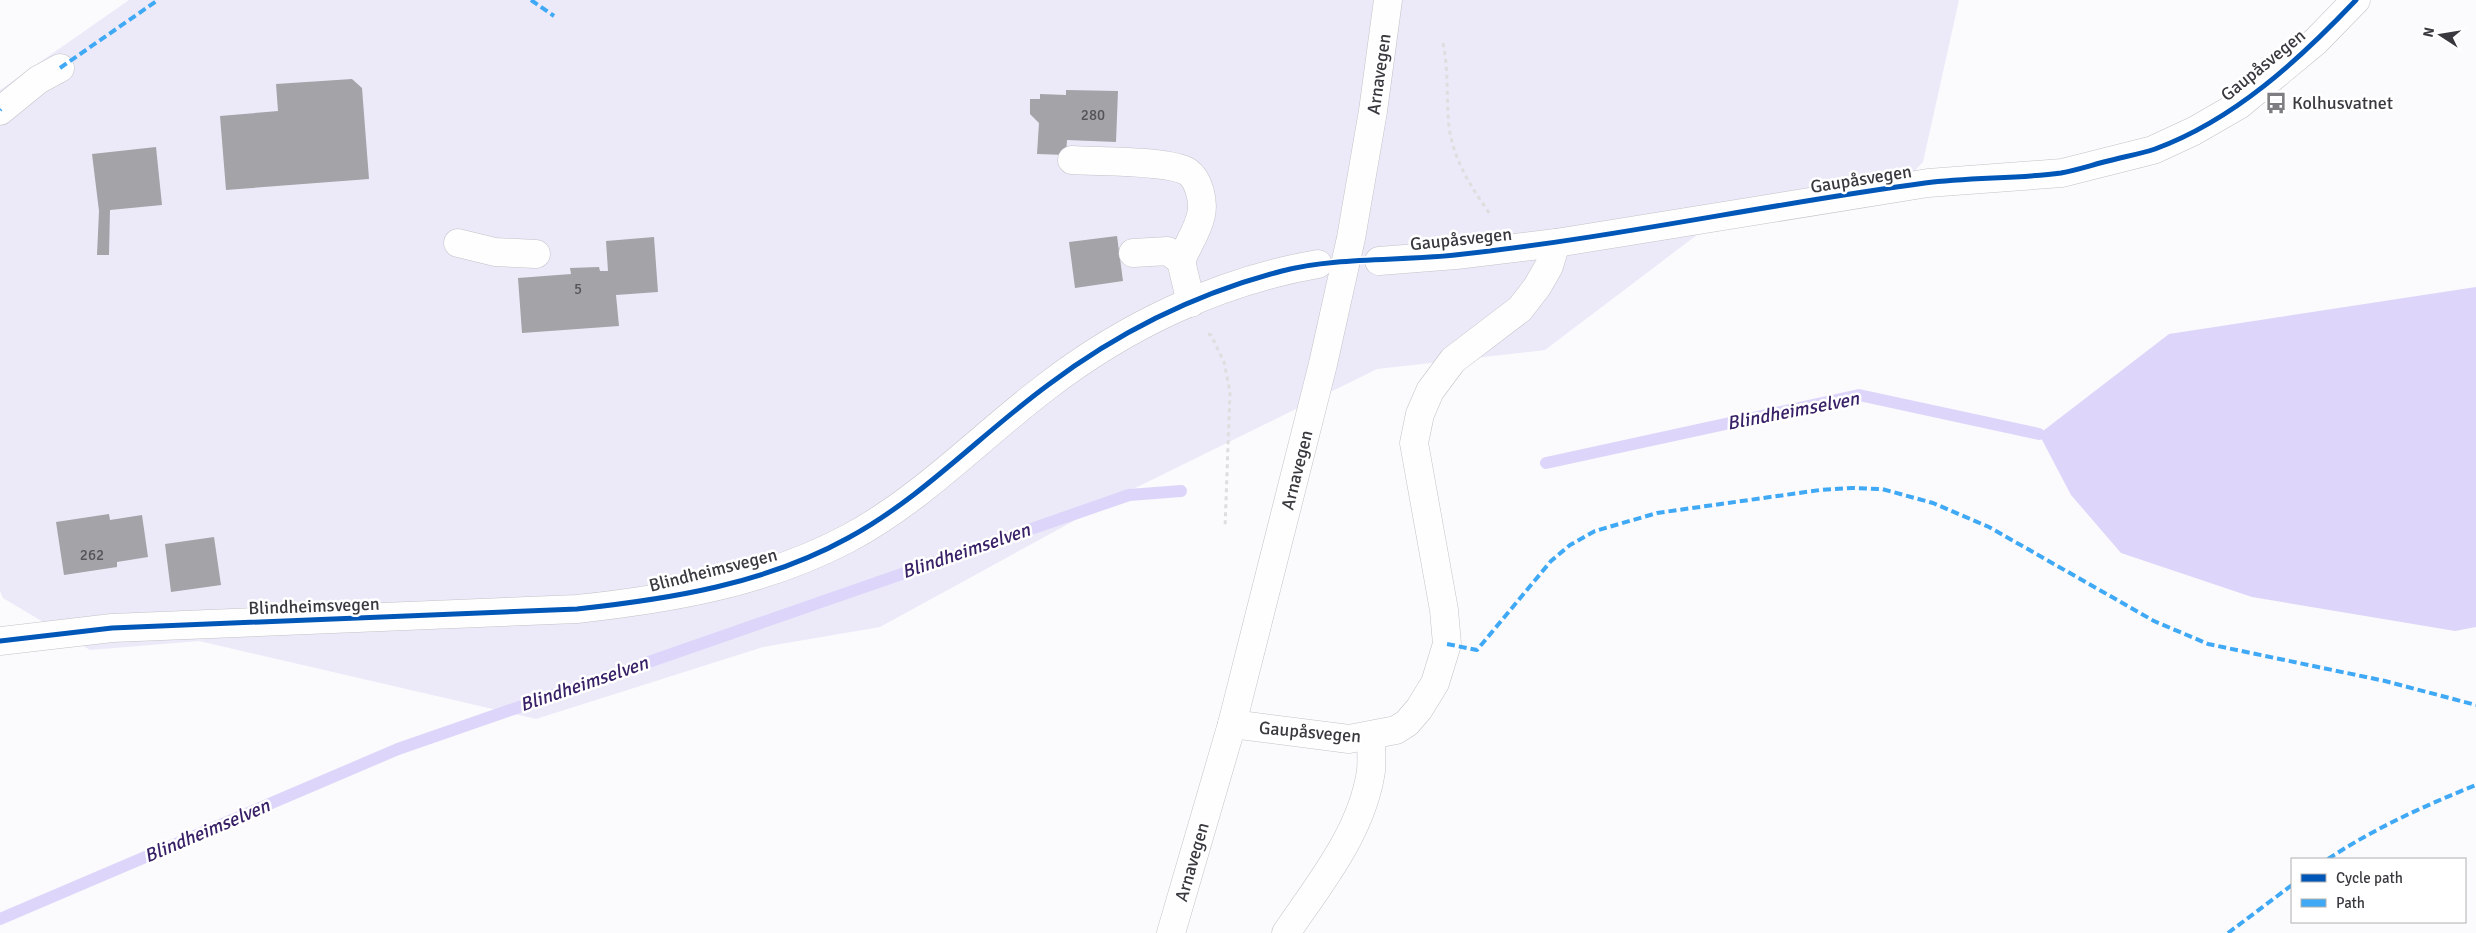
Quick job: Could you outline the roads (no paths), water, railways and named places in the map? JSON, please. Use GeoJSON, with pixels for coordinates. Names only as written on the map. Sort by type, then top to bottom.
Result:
{"type":"FeatureCollection","features":[{"type":"Feature","properties":{"kind":"main road","name":"Arnavegen"},"geometry":{"type":"LineString","coordinates":[[1171,933],[1232,724],[1321,373],[1349,247],[1374,111],[1388,0]]}},
{"type":"Feature","properties":{"kind":"main road","name":"Gaupåsvegen"},"geometry":{"type":"LineString","coordinates":[[1379,261],[1456,255],[1556,243],[1928,182],[2062,173],[2153,150],[2194,131],[2239,105],[2315,42],[2356,0]]}},
{"type":"Feature","properties":{"kind":"main road"},"geometry":{"type":"LineString","coordinates":[[0,111],[38,80],[60,68]]}},
{"type":"Feature","properties":{"kind":"main road"},"geometry":{"type":"LineString","coordinates":[[1072,160],[1163,165],[1186,171],[1196,180],[1201,198],[1201,214],[1181,261]]}},
{"type":"Feature","properties":{"kind":"main road"},"geometry":{"type":"LineString","coordinates":[[458,243],[496,252],[536,254]]}},
{"type":"Feature","properties":{"kind":"main road","name":"Gaupåsvegen"},"geometry":{"type":"LineString","coordinates":[[1232,724],[1349,738],[1371,736],[1396,730],[1407,723],[1419,709],[1435,684],[1446,644],[1444,610],[1414,443],[1420,414],[1430,391],[1453,360],[1520,309],[1526,302],[1549,266],[1556,243]]}},
{"type":"Feature","properties":{"kind":"main road"},"geometry":{"type":"LineString","coordinates":[[1133,253],[1168,250],[1181,261],[1191,303]]}},
{"type":"Feature","properties":{"kind":"main road","name":"Blindheimsvegen"},"geometry":{"type":"LineString","coordinates":[[0,640],[112,628],[577,609],[649,601],[712,588],[795,564],[848,538],[906,502],[1046,387],[1100,348],[1143,323],[1191,303],[1283,270],[1318,264]]}},
{"type":"Feature","properties":{"kind":"main road"},"geometry":{"type":"LineString","coordinates":[[1286,933],[1345,846],[1362,804],[1371,771],[1371,736]]}},
{"type":"Feature","properties":{"kind":"waterway","name":"Blindheimselven"},"geometry":{"type":"LineString","coordinates":[[1546,463],[1859,395],[2039,434]]}},
{"type":"Feature","properties":{"kind":"waterway","name":"Blindheimselven"},"geometry":{"type":"LineString","coordinates":[[0,919],[398,749],[1129,495],[1181,491]]}},
{"type":"Feature","properties":{"kind":"place","name":"Kolhusvatnet"},"geometry":{"type":"Point","coordinates":[2276,103]}}]}
